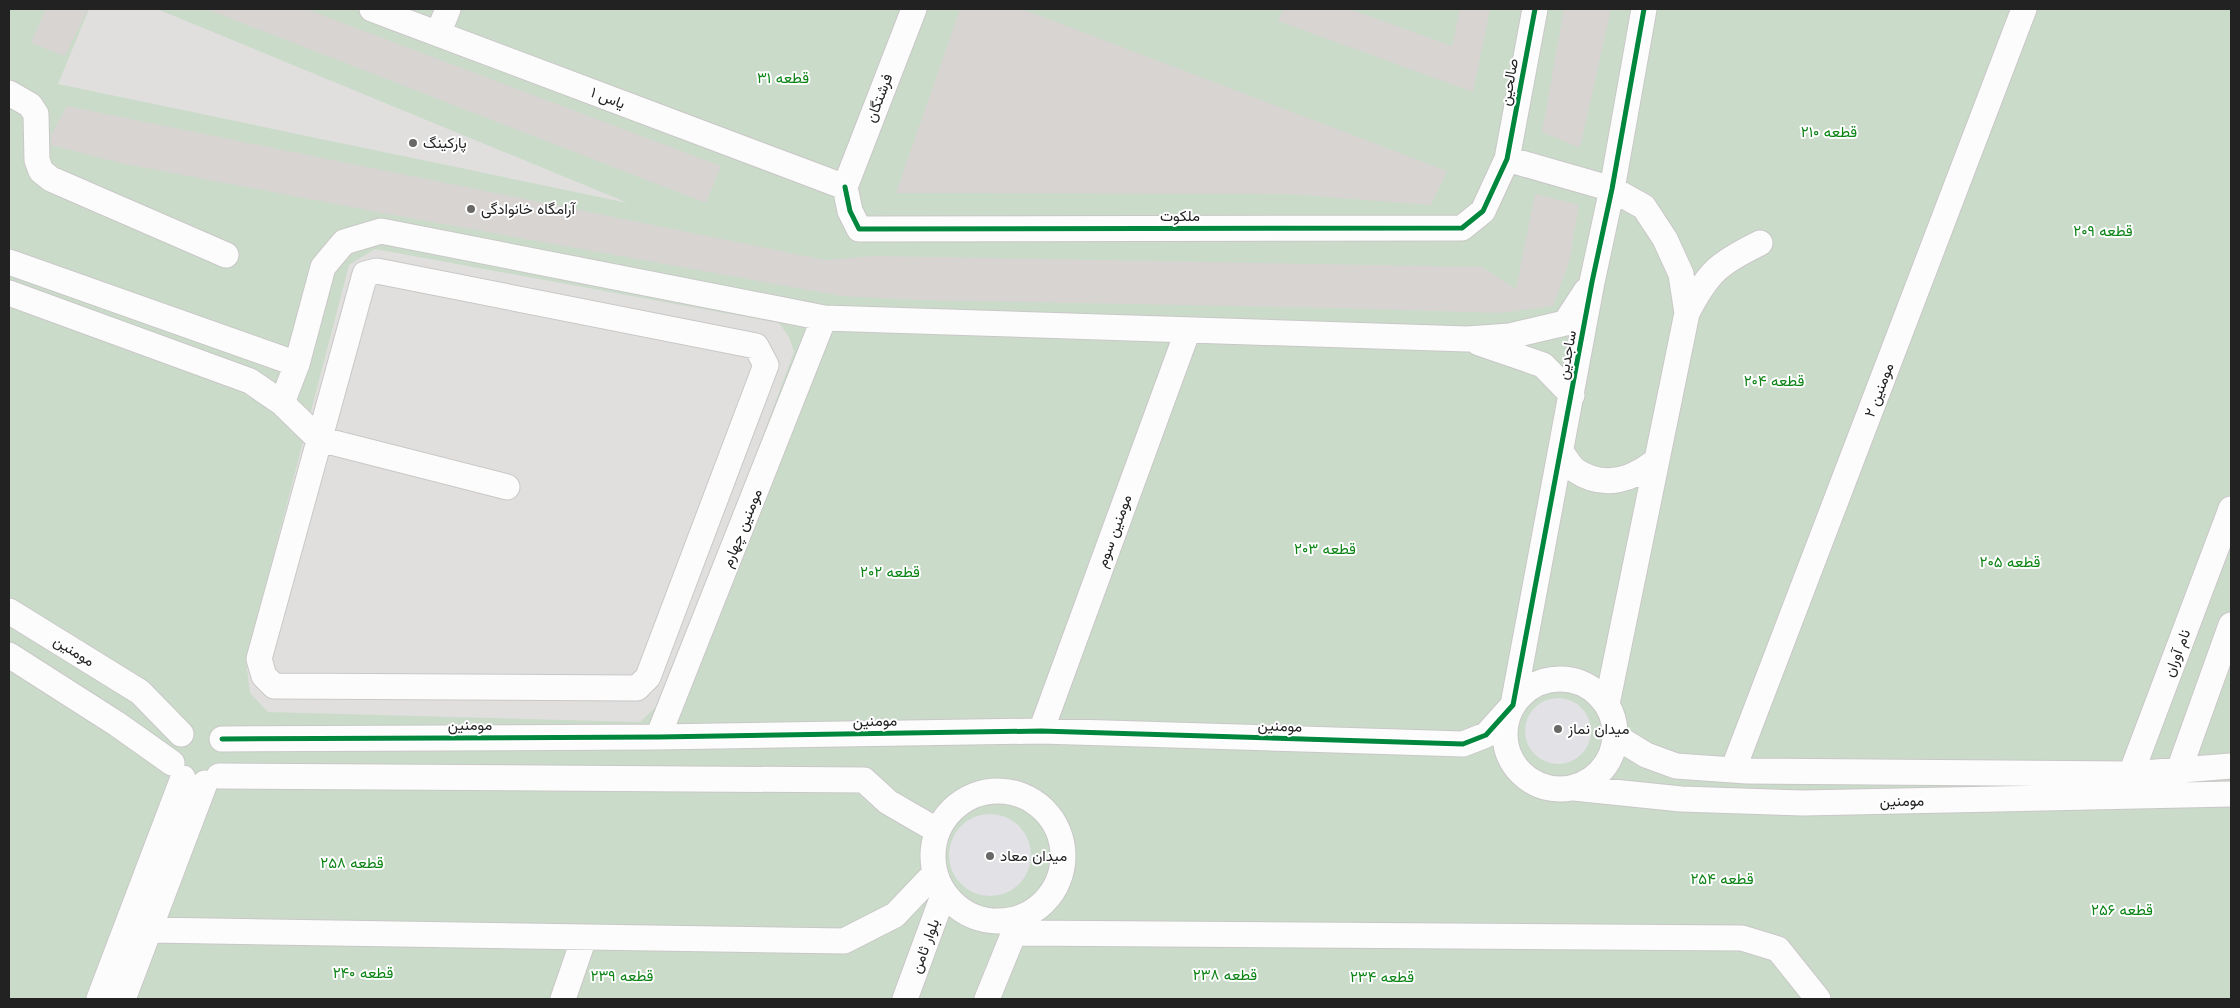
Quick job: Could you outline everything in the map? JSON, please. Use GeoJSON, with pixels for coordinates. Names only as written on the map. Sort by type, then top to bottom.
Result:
{"type":"FeatureCollection","features":[{"type":"Feature","properties":{"kind":"street","name":"یاس ۱"},"geometry":{"type":"LineString","coordinates":[[372,9],[845,187]]}},
{"type":"Feature","properties":{"kind":"street"},"geometry":{"type":"LineString","coordinates":[[438,34],[448,9]]}},
{"type":"Feature","properties":{"kind":"street","name":"فرشتگان"},"geometry":{"type":"LineString","coordinates":[[845,187],[914,9]]}},
{"type":"Feature","properties":{"kind":"street","name":"صالحین"},"geometry":{"type":"LineString","coordinates":[[1507,160],[1535,9]]}},
{"type":"Feature","properties":{"kind":"street","name":"ساجدین"},"geometry":{"type":"LineString","coordinates":[[1513,705],[1592,282],[1612,189],[1644,9]]}},
{"type":"Feature","properties":{"kind":"street","name":"مومنین ۲"},"geometry":{"type":"LineString","coordinates":[[1734,770],[2024,9]]}},
{"type":"Feature","properties":{"kind":"street"},"geometry":{"type":"LineString","coordinates":[[9,93],[30,105],[36,114],[37,160],[41,170],[51,179],[226,256]]}},
{"type":"Feature","properties":{"kind":"street"},"geometry":{"type":"LineString","coordinates":[[1507,160],[1612,189],[1644,207],[1665,239],[1681,274],[1687,313]]}},
{"type":"Feature","properties":{"kind":"street","name":"ملکوت"},"geometry":{"type":"LineString","coordinates":[[845,187],[850,211],[859,229],[1462,228],[1483,211],[1507,160]]}},
{"type":"Feature","properties":{"kind":"street"},"geometry":{"type":"LineString","coordinates":[[282,404],[297,364],[323,267],[344,242],[381,231],[824,318],[1467,339],[1510,336],[1565,323],[1592,282]]}},
{"type":"Feature","properties":{"kind":"street"},"geometry":{"type":"LineString","coordinates":[[1607,704],[1687,313],[1699,289],[1712,272],[1728,259],[1760,244]]}},
{"type":"Feature","properties":{"kind":"street"},"geometry":{"type":"LineString","coordinates":[[9,262],[297,364]]}},
{"type":"Feature","properties":{"kind":"street"},"geometry":{"type":"LineString","coordinates":[[377,271],[756,346],[766,365],[648,678],[637,688],[274,686],[264,676],[259,659],[320,439],[365,274],[377,271]]}},
{"type":"Feature","properties":{"kind":"street"},"geometry":{"type":"LineString","coordinates":[[9,293],[250,382],[282,404],[320,439],[507,487]]}},
{"type":"Feature","properties":{"kind":"street","name":"مومنین چهارم"},"geometry":{"type":"LineString","coordinates":[[658,737],[824,318]]}},
{"type":"Feature","properties":{"kind":"street","name":"مومنین سوم"},"geometry":{"type":"LineString","coordinates":[[1041,731],[1188,330]]}},
{"type":"Feature","properties":{"kind":"street"},"geometry":{"type":"LineString","coordinates":[[1467,339],[1543,365],[1572,395]]}},
{"type":"Feature","properties":{"kind":"street"},"geometry":{"type":"LineString","coordinates":[[1561,452],[1575,470],[1595,478],[1621,481],[1641,473],[1657,460]]}},
{"type":"Feature","properties":{"kind":"street","name":"نام آوران"},"geometry":{"type":"LineString","coordinates":[[2122,797],[2231,509]]}},
{"type":"Feature","properties":{"kind":"street","name":"مومنین"},"geometry":{"type":"LineString","coordinates":[[9,611],[140,692],[181,734]]}},
{"type":"Feature","properties":{"kind":"street"},"geometry":{"type":"LineString","coordinates":[[2170,796],[2231,625]]}},
{"type":"Feature","properties":{"kind":"street"},"geometry":{"type":"LineString","coordinates":[[9,655],[195,775],[864,780],[888,802],[938,831]]}},
{"type":"Feature","properties":{"kind":"street"},"geometry":{"type":"LineString","coordinates":[[1560,679],[1578,682],[1594,690],[1607,704],[1613,720],[1615,736],[1612,753],[1604,768],[1590,780],[1574,788],[1548,788],[1532,781],[1519,770],[1510,755],[1506,739],[1507,721],[1513,705],[1526,692],[1541,682],[1560,679]]}},
{"type":"Feature","properties":{"kind":"street"},"geometry":{"type":"LineString","coordinates":[[117,724],[140,692]]}},
{"type":"Feature","properties":{"kind":"street","name":"مومنین"},"geometry":{"type":"LineString","coordinates":[[222,739],[658,737],[1041,731],[1464,744],[1486,736],[1513,705]]}},
{"type":"Feature","properties":{"kind":"street"},"geometry":{"type":"LineString","coordinates":[[2150,725],[2190,736]]}},
{"type":"Feature","properties":{"kind":"street"},"geometry":{"type":"LineString","coordinates":[[99,999],[195,775],[227,762],[226,746],[222,739],[217,733],[203,728],[188,730],[181,734],[173,747],[195,775]]}},
{"type":"Feature","properties":{"kind":"street","name":"مومنین"},"geometry":{"type":"LineString","coordinates":[[1615,736],[1646,755],[1676,766],[1734,770],[2131,774],[2231,766]]}},
{"type":"Feature","properties":{"kind":"street"},"geometry":{"type":"LineString","coordinates":[[123,999],[150,930],[195,775]]}},
{"type":"Feature","properties":{"kind":"street","name":"مومنین"},"geometry":{"type":"LineString","coordinates":[[1574,788],[1681,799],[1803,803],[2231,794]]}},
{"type":"Feature","properties":{"kind":"street"},"geometry":{"type":"LineString","coordinates":[[987,999],[1017,926],[1044,902],[1053,891],[1062,871],[1063,850],[1057,829],[1045,812],[1028,798],[1008,792],[986,792],[966,800],[955,808],[938,831],[933,852],[940,883],[959,908],[978,918],[1017,926],[1742,938],[1778,949],[1818,999]]}},
{"type":"Feature","properties":{"kind":"street"},"geometry":{"type":"LineString","coordinates":[[150,930],[844,941],[895,915],[940,883]]}},
{"type":"Feature","properties":{"kind":"street","name":"بلوار ثامن"},"geometry":{"type":"LineString","coordinates":[[905,999],[940,883]]}},
{"type":"Feature","properties":{"kind":"street"},"geometry":{"type":"LineString","coordinates":[[563,999],[584,938]]}},
{"type":"Feature","properties":{"kind":"green space"},"geometry":{"type":"Polygon","coordinates":[[[9,9],[2231,9],[2231,999],[9,999],[9,9]]]}},
{"type":"Feature","properties":{"kind":"shaded area","name":"پارکینگ"},"geometry":{"type":"Polygon","coordinates":[[[89,9],[157,9],[628,203],[58,84],[89,9]]]}},
{"type":"Feature","properties":{"kind":"shaded area"},"geometry":{"type":"Polygon","coordinates":[[[375,249],[779,323],[789,337],[794,352],[665,698],[640,722],[268,712],[250,693],[246,661],[349,265],[375,249]]]}},
{"type":"Feature","properties":{"kind":"shaded area","name":"میدان نماز"},"geometry":{"type":"Polygon","coordinates":[[[1558,698],[1571,701],[1581,708],[1588,718],[1591,731],[1588,744],[1581,754],[1571,761],[1558,764],[1545,761],[1535,754],[1528,744],[1525,731],[1528,718],[1535,708],[1545,701],[1558,698]]]}},
{"type":"Feature","properties":{"kind":"shaded area","name":"میدان معاد"},"geometry":{"type":"Polygon","coordinates":[[[982,814],[998,814],[1013,821],[1024,832],[1031,847],[1028,871],[1019,884],[998,896],[982,896],[967,889],[956,878],[949,863],[949,847],[956,832],[967,821],[982,814]]]}},
{"type":"Feature","properties":{"kind":"building"},"geometry":{"type":"Polygon","coordinates":[[[46,9],[88,9],[65,56],[31,43],[46,9]]]}},
{"type":"Feature","properties":{"kind":"building","name":"آرامگاه خانوادگی"},"geometry":{"type":"Polygon","coordinates":[[[206,9],[306,9],[721,166],[706,203],[206,9]]]}},
{"type":"Feature","properties":{"kind":"building"},"geometry":{"type":"Polygon","coordinates":[[[960,9],[1022,9],[1447,171],[1431,205],[1289,194],[896,193],[960,9]]]}},
{"type":"Feature","properties":{"kind":"building"},"geometry":{"type":"Polygon","coordinates":[[[1283,9],[1350,9],[1452,46],[1460,9],[1490,9],[1473,92],[1278,21],[1283,9]]]}},
{"type":"Feature","properties":{"kind":"building"},"geometry":{"type":"Polygon","coordinates":[[[1564,9],[1611,9],[1580,148],[1542,132],[1564,9]]]}},
{"type":"Feature","properties":{"kind":"building","name":"آرامگاه خانوادگی"},"geometry":{"type":"Polygon","coordinates":[[[67,106],[825,260],[873,256],[1482,267],[1516,289],[1535,194],[1579,205],[1569,263],[1553,306],[1500,313],[918,300],[841,296],[388,214],[120,163],[51,145],[51,135],[67,106]]]}},
{"type":"Feature","properties":{"kind":"cycle path"},"geometry":{"type":"LineString","coordinates":[[845,187],[850,211],[859,229],[1462,228],[1483,211],[1507,159],[1535,9]]}},
{"type":"Feature","properties":{"kind":"cycle path"},"geometry":{"type":"LineString","coordinates":[[222,739],[658,737],[1041,731],[1463,744],[1486,735],[1513,705],[1592,282],[1612,189],[1644,9]]}},
{"type":"Feature","properties":{"kind":"place","name":"پارکینگ"},"geometry":{"type":"Point","coordinates":[413,143]}},
{"type":"Feature","properties":{"kind":"place","name":"آرامگاه خانوادگی"},"geometry":{"type":"Point","coordinates":[471,209]}},
{"type":"Feature","properties":{"kind":"place","name":"میدان نماز"},"geometry":{"type":"Point","coordinates":[1558,729]}},
{"type":"Feature","properties":{"kind":"place","name":"میدان معاد"},"geometry":{"type":"Point","coordinates":[990,856]}},
{"type":"Feature","properties":{"kind":"park label","name":"قطعه ۳۱"},"geometry":{"type":"Point","coordinates":[783,78]}},
{"type":"Feature","properties":{"kind":"park label","name":"قطعه ۲۱۰"},"geometry":{"type":"Point","coordinates":[1829,132]}},
{"type":"Feature","properties":{"kind":"park label","name":"قطعه ۲۰۹"},"geometry":{"type":"Point","coordinates":[2103,231]}},
{"type":"Feature","properties":{"kind":"park label","name":"قطعه ۲۰۴"},"geometry":{"type":"Point","coordinates":[1774,381]}},
{"type":"Feature","properties":{"kind":"park label","name":"قطعه ۲۰۳"},"geometry":{"type":"Point","coordinates":[1325,549]}},
{"type":"Feature","properties":{"kind":"park label","name":"قطعه ۲۰۵"},"geometry":{"type":"Point","coordinates":[2010,562]}},
{"type":"Feature","properties":{"kind":"park label","name":"قطعه ۲۰۲"},"geometry":{"type":"Point","coordinates":[890,572]}},
{"type":"Feature","properties":{"kind":"park label","name":"قطعه ۲۵۸"},"geometry":{"type":"Point","coordinates":[352,863]}},
{"type":"Feature","properties":{"kind":"park label","name":"قطعه ۲۵۴"},"geometry":{"type":"Point","coordinates":[1722,879]}},
{"type":"Feature","properties":{"kind":"park label","name":"قطعه ۲۵۶"},"geometry":{"type":"Point","coordinates":[2122,910]}},
{"type":"Feature","properties":{"kind":"park label","name":"قطعه ۲۴۰"},"geometry":{"type":"Point","coordinates":[363,973]}},
{"type":"Feature","properties":{"kind":"park label","name":"قطعه ۲۳۸"},"geometry":{"type":"Point","coordinates":[1225,975]}},
{"type":"Feature","properties":{"kind":"park label","name":"قطعه ۲۳۹"},"geometry":{"type":"Point","coordinates":[622,976]}},
{"type":"Feature","properties":{"kind":"park label","name":"قطعه ۲۳۴"},"geometry":{"type":"Point","coordinates":[1382,977]}}]}
